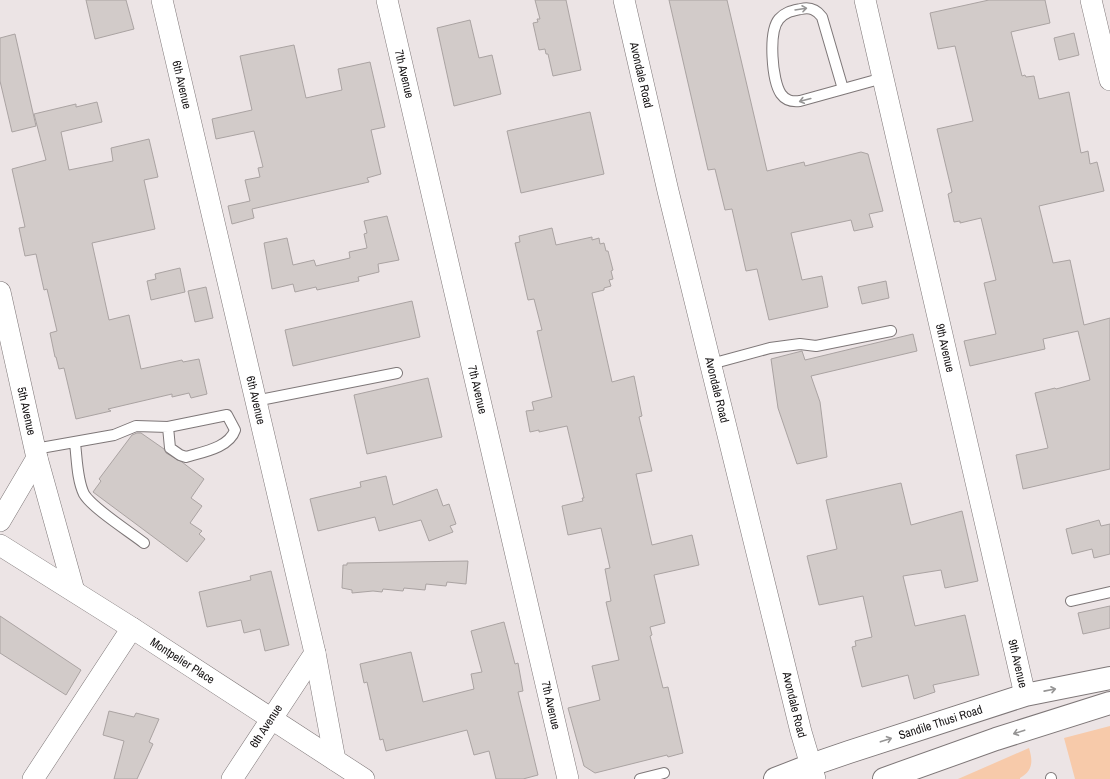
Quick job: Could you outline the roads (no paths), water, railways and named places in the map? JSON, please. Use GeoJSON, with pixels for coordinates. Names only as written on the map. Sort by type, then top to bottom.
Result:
{"type":"FeatureCollection","features":[{"type":"Feature","properties":{"kind":"main road","name":"Sandile Thusi Road"},"geometry":{"type":"LineString","coordinates":[[775,779],[813,772],[1025,695],[1110,678]]}},
{"type":"Feature","properties":{"kind":"main road"},"geometry":{"type":"LineString","coordinates":[[884,779],[996,740],[1110,703]]}},
{"type":"Feature","properties":{"kind":"main road"},"geometry":{"type":"LineString","coordinates":[[905,779],[923,765]]}},
{"type":"Feature","properties":{"kind":"street","name":"6th Avenue"},"geometry":{"type":"LineString","coordinates":[[162,0],[314,653],[232,779]]}},
{"type":"Feature","properties":{"kind":"street","name":"7th Avenue"},"geometry":{"type":"LineString","coordinates":[[387,0],[568,779]]}},
{"type":"Feature","properties":{"kind":"street","name":"Avondale Road"},"geometry":{"type":"LineString","coordinates":[[624,0],[668,191],[801,732],[813,772]]}},
{"type":"Feature","properties":{"kind":"street","name":"9th Avenue"},"geometry":{"type":"LineString","coordinates":[[865,0],[1025,695]]}},
{"type":"Feature","properties":{"kind":"street"},"geometry":{"type":"LineString","coordinates":[[1091,0],[1110,80]]}},
{"type":"Feature","properties":{"kind":"street","name":"5th Avenue"},"geometry":{"type":"LineString","coordinates":[[0,292],[36,454],[74,591]]}},
{"type":"Feature","properties":{"kind":"street"},"geometry":{"type":"LineString","coordinates":[[0,521],[36,454]]}},
{"type":"Feature","properties":{"kind":"street","name":"Montpelier Place"},"geometry":{"type":"LineString","coordinates":[[0,546],[132,628],[364,779]]}},
{"type":"Feature","properties":{"kind":"street"},"geometry":{"type":"LineString","coordinates":[[33,779],[132,628]]}},
{"type":"Feature","properties":{"kind":"street"},"geometry":{"type":"LineString","coordinates":[[314,653],[335,760]]}},
{"type":"Feature","properties":{"kind":"lane"},"geometry":{"type":"LineString","coordinates":[[843,89],[822,17],[813,9],[806,8],[786,12],[779,19],[774,28],[772,45],[775,80],[781,94],[785,99],[791,102],[800,101],[883,78]]}},
{"type":"Feature","properties":{"kind":"lane"},"geometry":{"type":"LineString","coordinates":[[711,364],[770,348],[800,344],[816,346],[891,330]]}},
{"type":"Feature","properties":{"kind":"lane"},"geometry":{"type":"LineString","coordinates":[[256,402],[397,373]]}},
{"type":"Feature","properties":{"kind":"lane"},"geometry":{"type":"LineString","coordinates":[[36,454],[75,443],[114,435],[136,426],[168,427],[227,415],[235,430],[233,436],[227,442],[186,457],[170,448],[168,427]]}},
{"type":"Feature","properties":{"kind":"lane"},"geometry":{"type":"LineString","coordinates":[[75,443],[80,482],[84,495],[98,510],[144,543]]}},
{"type":"Feature","properties":{"kind":"lane"},"geometry":{"type":"LineString","coordinates":[[1071,601],[1110,592]]}},
{"type":"Feature","properties":{"kind":"lane"},"geometry":{"type":"LineString","coordinates":[[640,779],[664,773]]}}]}
